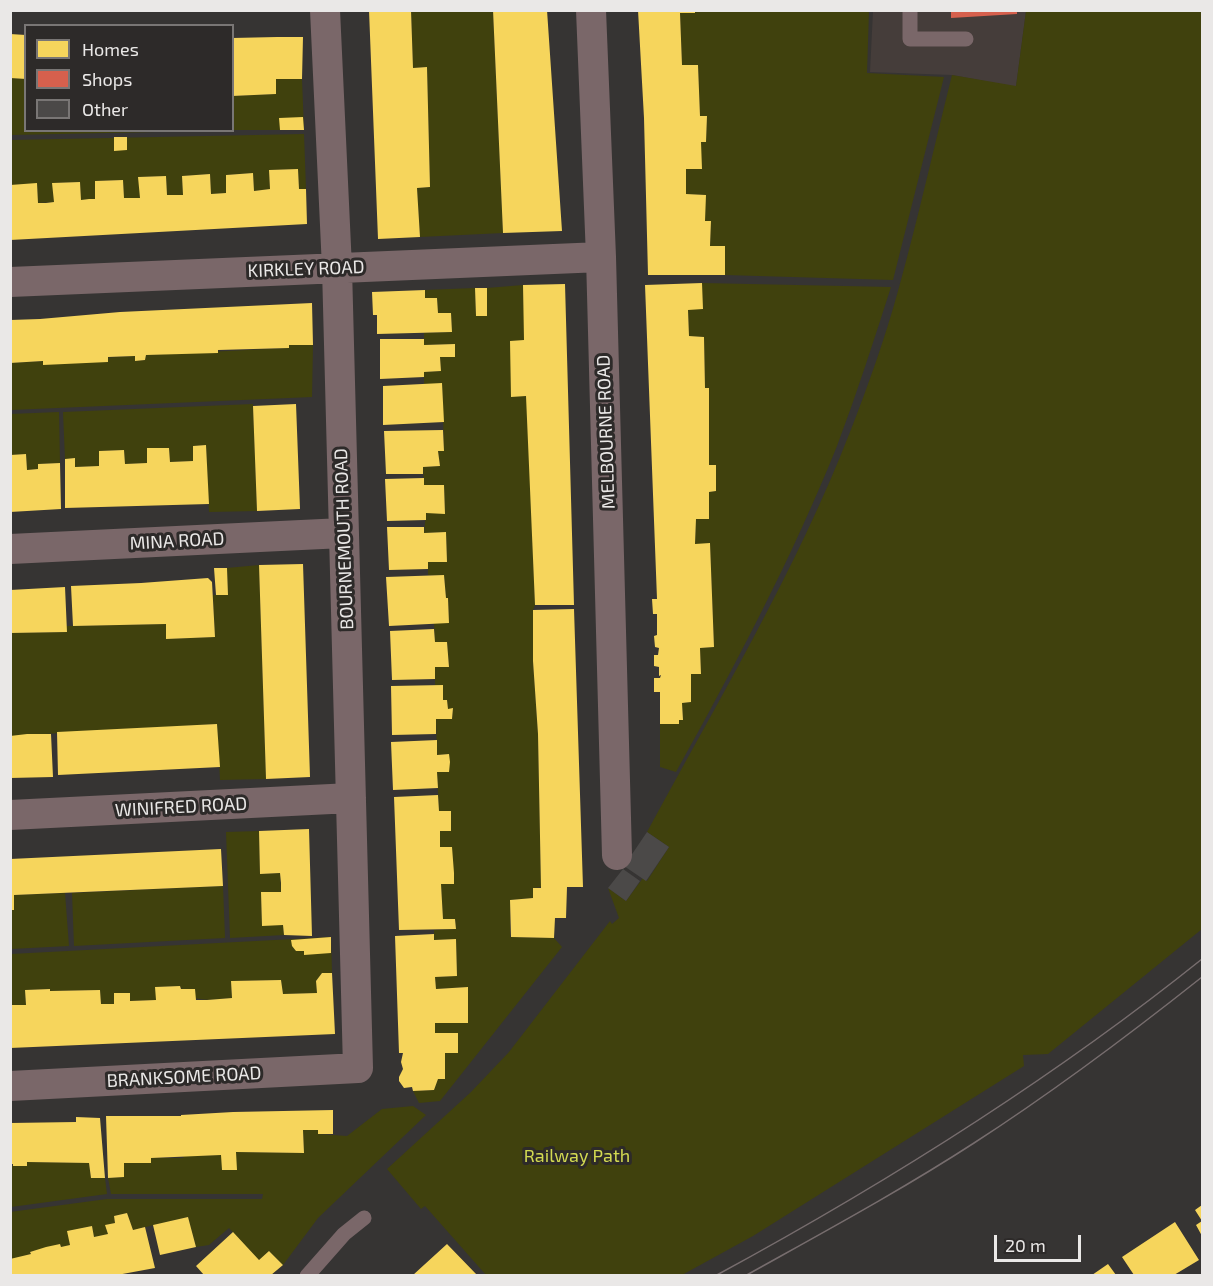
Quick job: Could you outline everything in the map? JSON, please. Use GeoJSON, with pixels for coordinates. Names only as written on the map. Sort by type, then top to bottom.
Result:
{"type":"FeatureCollection","features":[{"type":"Feature","properties":{"kind":"street","name":"BOURNEMOUTH ROAD"},"geometry":{"type":"LineString","coordinates":[[325,10],[337,268],[358,1068]]}},
{"type":"Feature","properties":{"kind":"street","name":"MELBOURNE ROAD"},"geometry":{"type":"LineString","coordinates":[[591,10],[601,257],[617,855]]}},
{"type":"Feature","properties":{"kind":"street","name":"KIRKLEY ROAD"},"geometry":{"type":"LineString","coordinates":[[10,282],[601,257]]}},
{"type":"Feature","properties":{"kind":"street","name":"MINA ROAD"},"geometry":{"type":"LineString","coordinates":[[10,549],[344,533]]}},
{"type":"Feature","properties":{"kind":"street","name":"WINIFRED ROAD"},"geometry":{"type":"LineString","coordinates":[[10,815],[351,798]]}},
{"type":"Feature","properties":{"kind":"street","name":"BRANKSOME ROAD"},"geometry":{"type":"LineString","coordinates":[[10,1086],[358,1068]]}},
{"type":"Feature","properties":{"kind":"lane"},"geometry":{"type":"LineString","coordinates":[[910,10],[910,39],[966,39]]}},
{"type":"Feature","properties":{"kind":"lane"},"geometry":{"type":"LineString","coordinates":[[307,1275],[344,1234],[364,1218]]}},
{"type":"Feature","properties":{"kind":"shaded area"},"geometry":{"type":"Polygon","coordinates":[[[873,11],[1026,11],[1016,87],[952,75],[870,72],[873,11]]]}},
{"type":"Feature","properties":{"kind":"green space"},"geometry":{"type":"Polygon","coordinates":[[[695,10],[869,11],[867,73],[944,77],[893,280],[725,275],[725,246],[710,246],[711,222],[705,221],[705,195],[686,194],[686,169],[701,142],[706,141],[707,116],[700,116],[698,65],[682,65],[680,13],[695,13],[695,10]]]}},
{"type":"Feature","properties":{"kind":"green space"},"geometry":{"type":"Polygon","coordinates":[[[411,11],[493,11],[503,233],[420,237],[417,188],[430,187],[427,67],[413,68],[411,11]]]}},
{"type":"Feature","properties":{"kind":"green space","name":"Railway Path"},"geometry":{"type":"Polygon","coordinates":[[[1026,11],[1202,11],[1202,929],[1048,1054],[1023,1055],[1024,1066],[753,1236],[682,1275],[486,1275],[425,1206],[421,1209],[387,1169],[471,1092],[509,1052],[610,921],[612,924],[619,918],[608,888],[626,901],[643,878],[647,881],[669,847],[647,832],[781,585],[829,484],[863,397],[898,291],[952,75],[1016,86],[1026,11]]]}},
{"type":"Feature","properties":{"kind":"green space"},"geometry":{"type":"Polygon","coordinates":[[[10,78],[24,79],[24,132],[155,132],[11,135],[10,78]]]}},
{"type":"Feature","properties":{"kind":"green space"},"geometry":{"type":"Polygon","coordinates":[[[276,79],[302,79],[304,130],[234,130],[234,96],[276,94],[276,79]]]}},
{"type":"Feature","properties":{"kind":"green space"},"geometry":{"type":"Polygon","coordinates":[[[304,134],[306,189],[299,189],[298,169],[269,170],[270,189],[254,191],[253,173],[226,175],[226,193],[211,194],[210,174],[182,176],[183,195],[167,195],[166,176],[139,177],[140,198],[124,198],[123,180],[95,181],[95,199],[81,200],[80,182],[53,183],[54,202],[38,203],[37,184],[11,185],[10,140],[304,134]]]}},
{"type":"Feature","properties":{"kind":"green space"},"geometry":{"type":"Polygon","coordinates":[[[702,283],[891,287],[872,347],[820,488],[762,611],[676,772],[660,767],[660,724],[679,724],[679,720],[683,720],[682,703],[691,702],[691,674],[701,674],[700,648],[714,647],[710,544],[695,544],[696,519],[709,518],[709,492],[716,491],[716,466],[709,465],[709,388],[705,388],[704,337],[689,336],[688,310],[702,283]]]}},
{"type":"Feature","properties":{"kind":"green space"},"geometry":{"type":"Polygon","coordinates":[[[523,285],[535,605],[533,610],[533,661],[538,734],[541,887],[534,888],[533,898],[510,900],[510,937],[554,938],[562,947],[440,1101],[419,1103],[413,1091],[434,1090],[438,1079],[445,1079],[445,1053],[458,1052],[458,1034],[435,1033],[435,1023],[468,1023],[468,987],[436,989],[435,977],[457,976],[456,939],[434,940],[434,930],[456,929],[455,919],[443,919],[441,884],[454,884],[454,873],[440,847],[440,831],[451,830],[451,812],[439,811],[437,772],[449,772],[449,754],[437,755],[436,719],[452,719],[453,709],[448,709],[447,701],[443,700],[443,686],[435,685],[435,667],[449,666],[447,642],[435,642],[434,623],[449,622],[444,575],[428,575],[428,562],[447,561],[446,532],[424,533],[426,513],[445,513],[444,485],[424,485],[423,467],[440,466],[438,451],[444,450],[442,384],[424,384],[424,372],[441,371],[440,357],[455,356],[454,344],[424,345],[424,333],[452,332],[451,313],[438,313],[437,298],[425,298],[425,290],[475,288],[476,316],[487,316],[487,288],[523,285]]]}},
{"type":"Feature","properties":{"kind":"green space"},"geometry":{"type":"Polygon","coordinates":[[[289,345],[313,345],[312,397],[11,410],[10,363],[135,356],[135,361],[145,360],[146,355],[288,348],[289,345]]]}},
{"type":"Feature","properties":{"kind":"green space"},"geometry":{"type":"Polygon","coordinates":[[[253,404],[257,511],[209,512],[206,445],[193,446],[193,461],[170,462],[169,448],[147,448],[147,463],[125,464],[124,450],[99,451],[99,466],[75,467],[75,458],[65,459],[63,412],[253,404]]]}},
{"type":"Feature","properties":{"kind":"green space"},"geometry":{"type":"Polygon","coordinates":[[[59,412],[60,463],[38,464],[38,469],[27,470],[26,454],[11,455],[10,414],[59,412]]]}},
{"type":"Feature","properties":{"kind":"green space"},"geometry":{"type":"Polygon","coordinates":[[[259,565],[266,779],[220,780],[217,724],[11,736],[11,633],[67,632],[67,626],[166,624],[166,639],[215,637],[213,595],[228,595],[227,568],[259,565]]]}},
{"type":"Feature","properties":{"kind":"green space"},"geometry":{"type":"Polygon","coordinates":[[[259,831],[260,874],[280,873],[281,892],[261,892],[262,925],[283,925],[284,935],[230,938],[226,832],[259,831]]]}},
{"type":"Feature","properties":{"kind":"green space"},"geometry":{"type":"Polygon","coordinates":[[[223,886],[225,938],[74,946],[72,893],[223,886]]]}},
{"type":"Feature","properties":{"kind":"green space"},"geometry":{"type":"Polygon","coordinates":[[[65,893],[69,946],[11,949],[11,910],[14,910],[14,895],[65,893]]]}},
{"type":"Feature","properties":{"kind":"green space"},"geometry":{"type":"Polygon","coordinates":[[[331,937],[332,973],[322,973],[316,981],[317,993],[283,994],[281,980],[231,981],[232,998],[203,1000],[190,996],[180,986],[156,987],[156,1000],[130,1001],[114,993],[114,1004],[101,1004],[100,990],[50,991],[49,989],[25,990],[26,1005],[11,1005],[11,954],[331,937]]]}},
{"type":"Feature","properties":{"kind":"green space"},"geometry":{"type":"Polygon","coordinates":[[[413,1106],[426,1115],[318,1218],[283,1265],[269,1251],[259,1260],[229,1228],[209,1245],[196,1247],[188,1217],[133,1230],[127,1213],[114,1216],[115,1223],[106,1225],[108,1234],[94,1237],[92,1226],[68,1231],[70,1245],[61,1247],[60,1244],[11,1259],[10,1212],[107,1199],[262,1199],[263,1194],[111,1194],[108,1178],[124,1177],[124,1163],[151,1158],[183,1158],[184,1156],[221,1155],[236,1152],[304,1153],[303,1130],[318,1130],[318,1134],[347,1136],[382,1109],[413,1106]]]}},
{"type":"Feature","properties":{"kind":"green space"},"geometry":{"type":"Polygon","coordinates":[[[27,1162],[89,1163],[91,1178],[105,1178],[107,1194],[11,1207],[10,1164],[27,1166],[27,1162]]]}},
{"type":"Feature","properties":{"kind":"building: Homes"},"geometry":{"type":"Polygon","coordinates":[[[369,10],[411,10],[413,68],[427,67],[430,187],[417,188],[420,237],[378,239],[369,10]]]}},
{"type":"Feature","properties":{"kind":"building: Homes"},"geometry":{"type":"Polygon","coordinates":[[[493,10],[547,10],[562,231],[503,233],[493,10]]]}},
{"type":"Feature","properties":{"kind":"building: Homes"},"geometry":{"type":"Polygon","coordinates":[[[638,10],[695,10],[695,13],[680,13],[682,65],[698,65],[700,116],[707,116],[706,142],[701,142],[702,169],[686,169],[686,194],[706,195],[705,221],[711,221],[710,246],[725,246],[725,275],[648,275],[644,118],[638,10]]]}},
{"type":"Feature","properties":{"kind":"building: Homes"},"geometry":{"type":"Polygon","coordinates":[[[10,34],[24,35],[24,79],[10,78],[10,34]]]}},
{"type":"Feature","properties":{"kind":"building: Homes"},"geometry":{"type":"Polygon","coordinates":[[[303,37],[302,79],[276,79],[276,94],[234,96],[234,38],[303,37]]]}},
{"type":"Feature","properties":{"kind":"building: Homes"},"geometry":{"type":"Polygon","coordinates":[[[303,117],[304,130],[280,130],[279,118],[303,117]]]}},
{"type":"Feature","properties":{"kind":"building: Homes"},"geometry":{"type":"Polygon","coordinates":[[[114,137],[127,137],[127,150],[114,151],[114,137]]]}},
{"type":"Feature","properties":{"kind":"building: Homes"},"geometry":{"type":"Polygon","coordinates":[[[298,169],[299,189],[306,189],[307,224],[10,240],[10,185],[37,183],[38,203],[46,203],[54,202],[52,183],[80,182],[81,200],[95,199],[95,181],[123,180],[124,198],[140,198],[138,177],[166,176],[167,195],[183,195],[182,176],[210,174],[211,194],[226,193],[226,175],[253,173],[254,191],[270,189],[269,170],[298,169]]]}},
{"type":"Feature","properties":{"kind":"building: Homes"},"geometry":{"type":"Polygon","coordinates":[[[702,283],[703,309],[688,310],[689,336],[704,337],[705,388],[709,388],[709,465],[716,465],[716,491],[709,492],[709,519],[696,519],[695,544],[710,543],[714,647],[700,648],[701,674],[691,674],[691,702],[682,703],[683,720],[679,720],[679,724],[660,724],[660,692],[654,692],[654,678],[660,678],[661,675],[659,676],[659,667],[654,666],[654,655],[658,655],[659,648],[655,647],[657,614],[653,614],[652,599],[657,599],[645,285],[702,283]]]}},
{"type":"Feature","properties":{"kind":"building: Homes"},"geometry":{"type":"Polygon","coordinates":[[[565,284],[574,605],[535,605],[526,396],[511,397],[510,341],[524,340],[523,285],[565,284]]]}},
{"type":"Feature","properties":{"kind":"building: Homes"},"geometry":{"type":"Polygon","coordinates":[[[475,288],[487,288],[487,316],[476,316],[475,288]]]}},
{"type":"Feature","properties":{"kind":"building: Homes"},"geometry":{"type":"Polygon","coordinates":[[[425,290],[425,298],[437,298],[438,313],[451,313],[452,332],[377,334],[377,315],[373,315],[372,292],[425,290]]]}},
{"type":"Feature","properties":{"kind":"building: Homes"},"geometry":{"type":"Polygon","coordinates":[[[312,303],[313,345],[218,350],[218,353],[146,355],[145,360],[135,361],[135,356],[108,357],[108,362],[43,365],[43,361],[10,363],[10,320],[120,312],[312,303]]]}},
{"type":"Feature","properties":{"kind":"building: Homes"},"geometry":{"type":"Polygon","coordinates":[[[380,339],[424,339],[424,345],[455,344],[455,357],[440,357],[441,371],[424,372],[424,377],[380,379],[380,339]]]}},
{"type":"Feature","properties":{"kind":"building: Homes"},"geometry":{"type":"Polygon","coordinates":[[[442,383],[444,422],[383,425],[383,386],[442,383]]]}},
{"type":"Feature","properties":{"kind":"building: Homes"},"geometry":{"type":"Polygon","coordinates":[[[296,404],[300,509],[257,511],[253,406],[296,404]]]}},
{"type":"Feature","properties":{"kind":"building: Homes"},"geometry":{"type":"Polygon","coordinates":[[[443,430],[444,451],[438,451],[440,466],[423,467],[423,474],[386,474],[384,431],[443,430]]]}},
{"type":"Feature","properties":{"kind":"building: Homes"},"geometry":{"type":"Polygon","coordinates":[[[206,445],[209,504],[65,508],[65,459],[75,458],[75,467],[99,466],[99,451],[124,450],[125,464],[147,463],[147,448],[169,448],[170,462],[193,461],[193,446],[206,445]]]}},
{"type":"Feature","properties":{"kind":"building: Homes"},"geometry":{"type":"Polygon","coordinates":[[[26,454],[27,470],[38,469],[38,464],[60,463],[61,509],[10,512],[10,455],[26,454]]]}},
{"type":"Feature","properties":{"kind":"building: Homes"},"geometry":{"type":"Polygon","coordinates":[[[424,478],[424,485],[444,485],[445,514],[426,513],[426,520],[387,521],[385,479],[424,478]]]}},
{"type":"Feature","properties":{"kind":"building: Homes"},"geometry":{"type":"Polygon","coordinates":[[[387,527],[424,527],[424,533],[446,532],[447,562],[428,562],[428,569],[389,570],[387,527]]]}},
{"type":"Feature","properties":{"kind":"building: Homes"},"geometry":{"type":"Polygon","coordinates":[[[303,564],[310,777],[266,779],[259,565],[303,564]]]}},
{"type":"Feature","properties":{"kind":"building: Homes"},"geometry":{"type":"Polygon","coordinates":[[[214,568],[227,568],[228,595],[216,595],[214,568]]]}},
{"type":"Feature","properties":{"kind":"building: Homes"},"geometry":{"type":"Polygon","coordinates":[[[444,575],[449,623],[389,626],[386,577],[444,575]]]}},
{"type":"Feature","properties":{"kind":"building: Homes"},"geometry":{"type":"Polygon","coordinates":[[[208,578],[212,582],[215,637],[166,639],[166,624],[73,626],[71,586],[208,578]]]}},
{"type":"Feature","properties":{"kind":"building: Homes"},"geometry":{"type":"Polygon","coordinates":[[[65,587],[67,632],[10,633],[10,590],[65,587]]]}},
{"type":"Feature","properties":{"kind":"building: Homes"},"geometry":{"type":"Polygon","coordinates":[[[574,609],[583,887],[567,887],[566,918],[555,918],[554,938],[511,937],[510,900],[533,898],[533,888],[541,888],[533,610],[574,609]]]}},
{"type":"Feature","properties":{"kind":"building: Homes"},"geometry":{"type":"Polygon","coordinates":[[[434,629],[435,642],[447,642],[449,667],[435,667],[435,679],[392,680],[390,631],[434,629]]]}},
{"type":"Feature","properties":{"kind":"building: Homes"},"geometry":{"type":"Polygon","coordinates":[[[443,685],[443,700],[447,700],[448,709],[453,708],[452,719],[436,719],[436,734],[392,735],[391,686],[443,685]]]}},
{"type":"Feature","properties":{"kind":"building: Homes"},"geometry":{"type":"Polygon","coordinates":[[[217,724],[220,767],[58,775],[57,732],[217,724]]]}},
{"type":"Feature","properties":{"kind":"building: Homes"},"geometry":{"type":"Polygon","coordinates":[[[51,734],[53,777],[10,778],[10,736],[51,734]]]}},
{"type":"Feature","properties":{"kind":"building: Homes"},"geometry":{"type":"Polygon","coordinates":[[[437,740],[437,755],[449,754],[450,762],[449,772],[437,772],[438,788],[393,790],[391,742],[437,740]]]}},
{"type":"Feature","properties":{"kind":"building: Homes"},"geometry":{"type":"Polygon","coordinates":[[[438,795],[439,811],[451,811],[451,831],[440,831],[440,847],[452,847],[454,873],[454,884],[441,884],[443,919],[455,919],[456,929],[399,930],[394,797],[438,795]]]}},
{"type":"Feature","properties":{"kind":"building: Homes"},"geometry":{"type":"Polygon","coordinates":[[[309,829],[312,936],[284,935],[283,925],[262,926],[261,892],[281,892],[281,883],[280,873],[260,874],[259,831],[309,829]]]}},
{"type":"Feature","properties":{"kind":"building: Homes"},"geometry":{"type":"Polygon","coordinates":[[[221,849],[223,886],[14,895],[14,910],[10,910],[10,859],[221,849]]]}},
{"type":"Feature","properties":{"kind":"building: Homes"},"geometry":{"type":"Polygon","coordinates":[[[434,934],[434,940],[456,939],[457,976],[435,977],[436,989],[468,987],[468,1023],[435,1023],[435,1033],[458,1033],[458,1053],[445,1053],[445,1079],[438,1079],[434,1090],[413,1091],[412,1087],[404,1088],[399,1081],[403,1069],[401,1062],[403,1053],[399,1053],[395,936],[434,934]]]}},
{"type":"Feature","properties":{"kind":"building: Homes"},"geometry":{"type":"Polygon","coordinates":[[[331,937],[331,953],[304,955],[304,951],[296,951],[291,940],[331,937]]]}},
{"type":"Feature","properties":{"kind":"building: Homes"},"geometry":{"type":"Polygon","coordinates":[[[322,973],[332,973],[335,1034],[10,1048],[10,1005],[26,1005],[25,990],[100,990],[101,1004],[114,1004],[114,993],[130,993],[130,1001],[156,1000],[155,987],[180,986],[181,989],[195,989],[196,1000],[207,1000],[232,998],[231,981],[281,980],[283,994],[317,993],[316,981],[322,973]]]}},
{"type":"Feature","properties":{"kind":"building: Homes"},"geometry":{"type":"Polygon","coordinates":[[[333,1110],[333,1134],[318,1134],[318,1130],[303,1130],[304,1153],[236,1152],[237,1170],[222,1170],[221,1155],[151,1158],[151,1163],[124,1163],[124,1177],[108,1178],[106,1116],[181,1116],[233,1112],[333,1110]]]}},
{"type":"Feature","properties":{"kind":"building: Homes"},"geometry":{"type":"Polygon","coordinates":[[[76,1117],[100,1118],[105,1178],[91,1178],[89,1163],[27,1162],[27,1166],[10,1164],[10,1123],[76,1122],[76,1117]]]}},
{"type":"Feature","properties":{"kind":"building: Homes"},"geometry":{"type":"Polygon","coordinates":[[[1202,1205],[1202,1221],[1195,1210],[1202,1205]]]}},
{"type":"Feature","properties":{"kind":"building: Homes"},"geometry":{"type":"Polygon","coordinates":[[[127,1213],[133,1230],[145,1227],[155,1268],[117,1275],[10,1275],[10,1259],[31,1254],[30,1252],[46,1247],[60,1244],[61,1247],[70,1245],[67,1231],[92,1226],[94,1237],[108,1234],[105,1225],[115,1223],[114,1216],[127,1213]]]}},
{"type":"Feature","properties":{"kind":"building: Homes"},"geometry":{"type":"Polygon","coordinates":[[[188,1217],[196,1247],[160,1255],[153,1225],[188,1217]]]}},
{"type":"Feature","properties":{"kind":"building: Homes"},"geometry":{"type":"Polygon","coordinates":[[[1202,1221],[1202,1236],[1196,1225],[1202,1221]]]}},
{"type":"Feature","properties":{"kind":"building: Homes"},"geometry":{"type":"Polygon","coordinates":[[[1175,1222],[1199,1260],[1174,1275],[1134,1275],[1122,1257],[1175,1222]]]}},
{"type":"Feature","properties":{"kind":"building: Homes"},"geometry":{"type":"Polygon","coordinates":[[[233,1232],[259,1260],[269,1251],[283,1265],[271,1275],[204,1275],[196,1266],[233,1232]]]}},
{"type":"Feature","properties":{"kind":"building: Homes"},"geometry":{"type":"Polygon","coordinates":[[[447,1244],[477,1275],[413,1275],[447,1244]]]}},
{"type":"Feature","properties":{"kind":"building: Homes"},"geometry":{"type":"Polygon","coordinates":[[[1108,1264],[1116,1275],[1092,1275],[1108,1264]]]}},
{"type":"Feature","properties":{"kind":"building: Shops"},"geometry":{"type":"Polygon","coordinates":[[[951,10],[1017,10],[1017,14],[951,18],[951,10]]]}},
{"type":"Feature","properties":{"kind":"building: Other"},"geometry":{"type":"Polygon","coordinates":[[[647,832],[669,847],[646,881],[624,866],[647,832]]]}},
{"type":"Feature","properties":{"kind":"building: Other"},"geometry":{"type":"Polygon","coordinates":[[[623,869],[640,881],[626,901],[608,888],[623,869]]]}},
{"type":"Feature","properties":{"kind":"tram line"},"geometry":{"type":"LineString","coordinates":[[715,1276],[842,1205],[966,1128],[1086,1047],[1202,959]]}},
{"type":"Feature","properties":{"kind":"tram line"},"geometry":{"type":"LineString","coordinates":[[745,1276],[889,1195],[974,1143],[1090,1063],[1202,977]]}}]}
